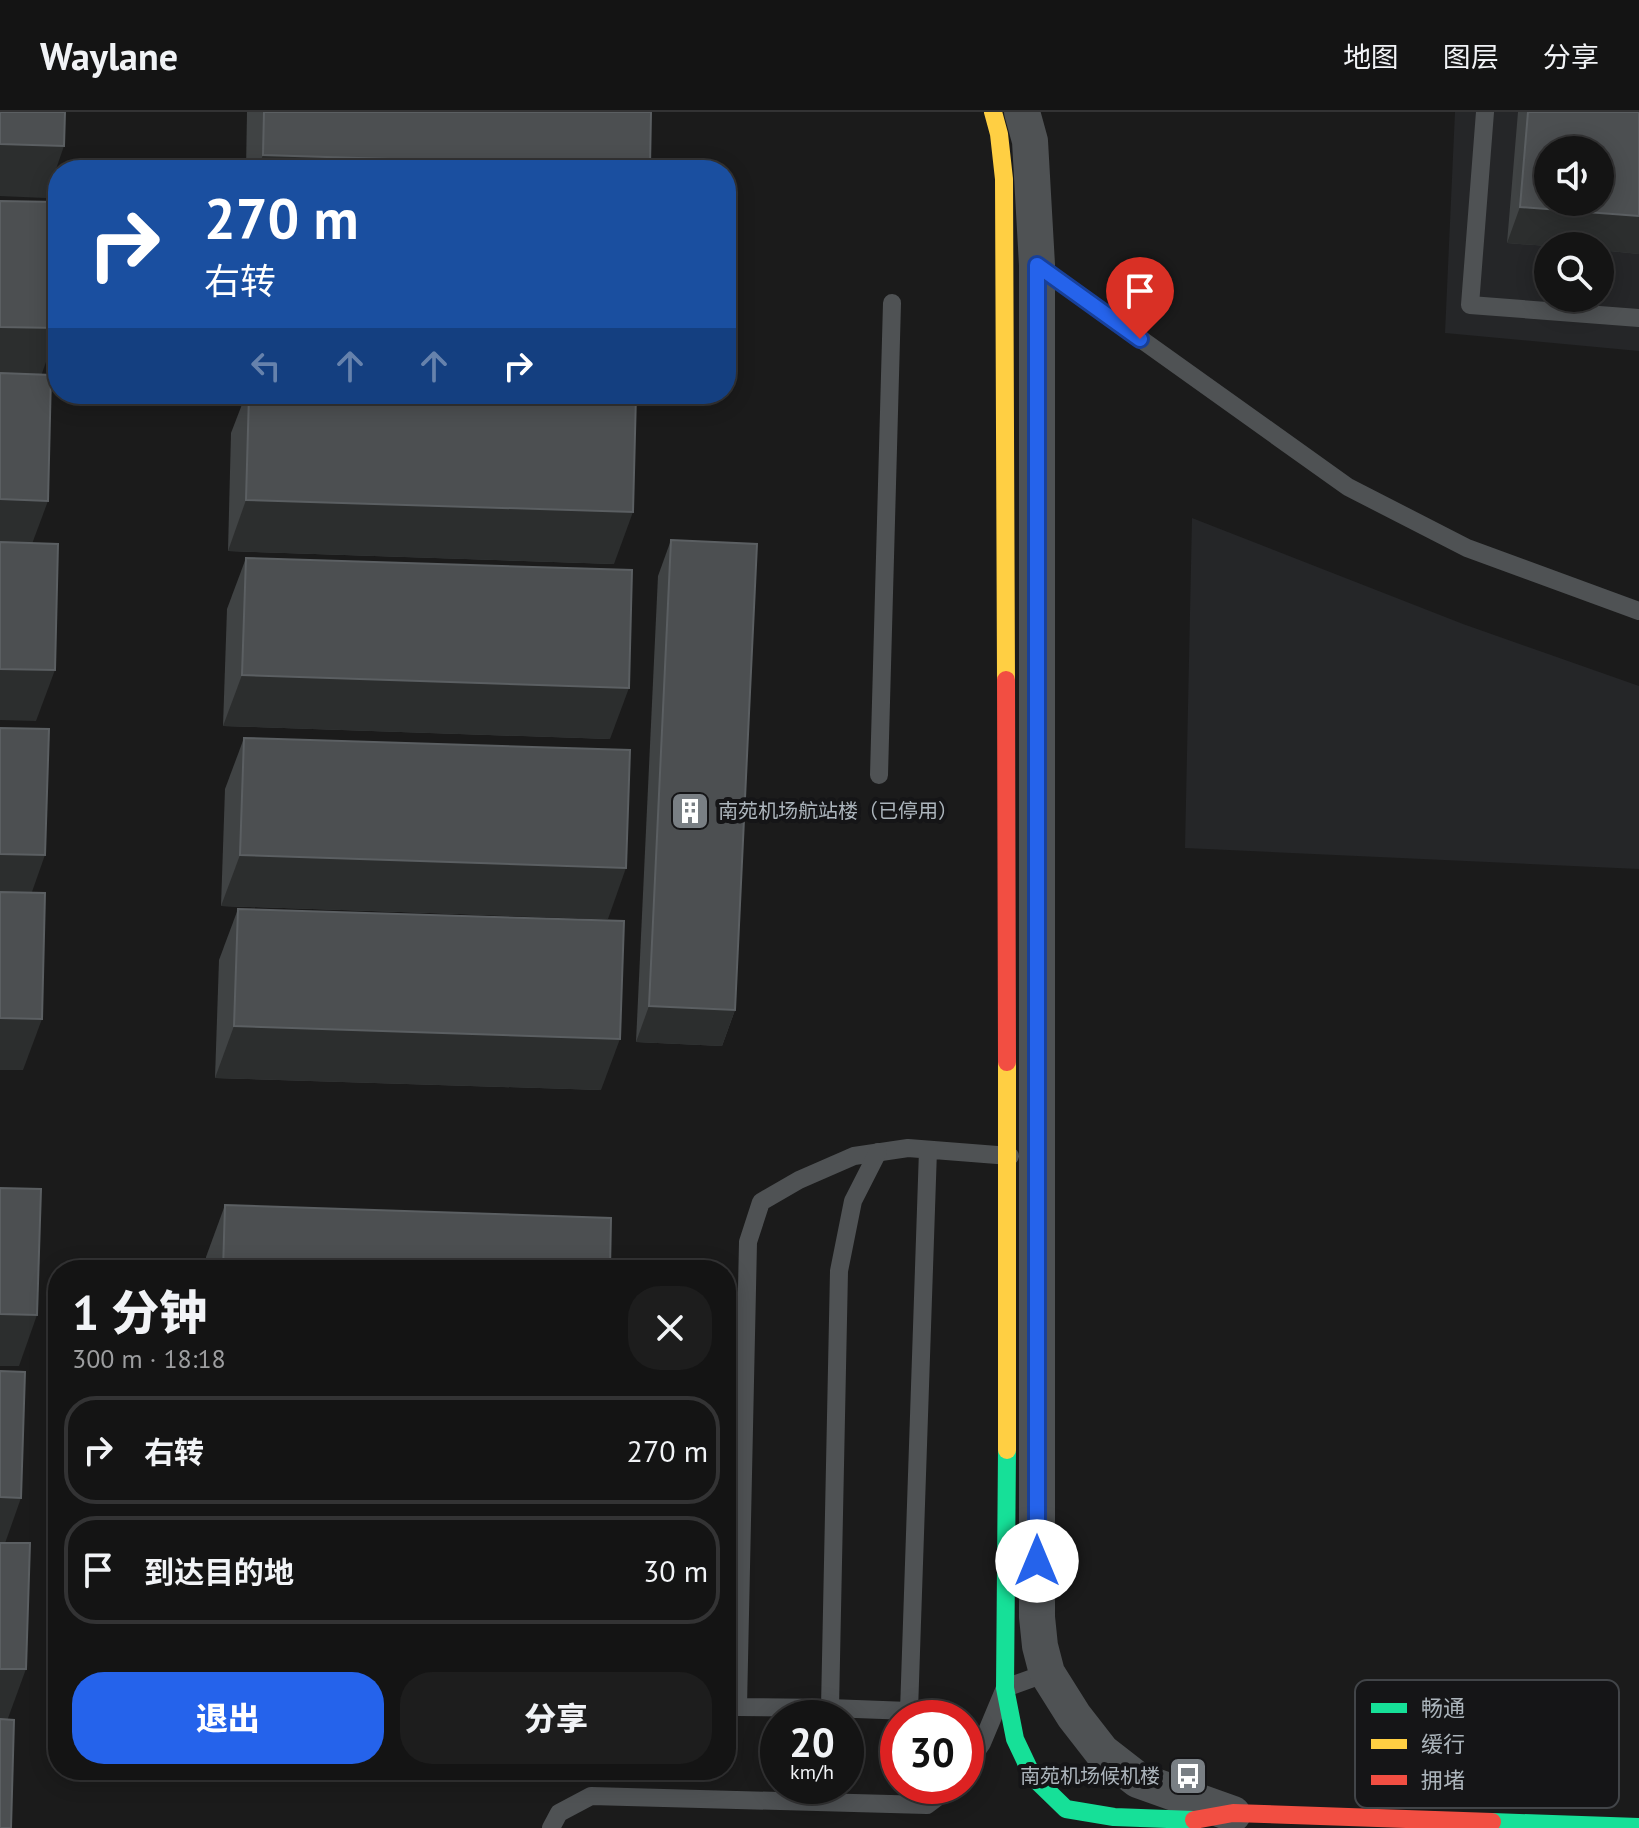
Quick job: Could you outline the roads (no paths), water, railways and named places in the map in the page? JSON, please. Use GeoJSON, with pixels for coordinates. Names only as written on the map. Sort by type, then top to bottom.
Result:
{"type":"FeatureCollection","features":[{"type":"Feature","properties":{"kind":"street"},"geometry":{"type":"LineString","coordinates":[[993,112],[1004,179],[1006,420],[1022,1157],[1040,1646],[1047,1673],[1074,1716],[1102,1752],[1138,1780],[1233,1821]]}},
{"type":"Feature","properties":{"kind":"street"},"geometry":{"type":"LineString","coordinates":[[1022,112],[1030,141],[1037,265],[1022,1157],[1005,1688],[1015,1739],[1033,1777],[1066,1809],[1114,1817],[1188,1821],[1639,1827]]}},
{"type":"Feature","properties":{"kind":"lane"},"geometry":{"type":"LineString","coordinates":[[1485,112],[1470,305],[1639,318]]}},
{"type":"Feature","properties":{"kind":"lane"},"geometry":{"type":"LineString","coordinates":[[1037,265],[1348,487],[1467,548],[1639,611]]}},
{"type":"Feature","properties":{"kind":"lane"},"geometry":{"type":"LineString","coordinates":[[879,775],[892,303]]}},
{"type":"Feature","properties":{"kind":"lane"},"geometry":{"type":"LineString","coordinates":[[760,1707],[738,1707],[748,1242],[761,1202],[799,1180],[854,1156],[908,1148],[1022,1157]]}},
{"type":"Feature","properties":{"kind":"lane"},"geometry":{"type":"LineString","coordinates":[[864,1709],[909,1711],[928,1150]]}},
{"type":"Feature","properties":{"kind":"lane"},"geometry":{"type":"LineString","coordinates":[[830,1700],[839,1271],[853,1201],[878,1152]]}},
{"type":"Feature","properties":{"kind":"lane"},"geometry":{"type":"LineString","coordinates":[[984,1738],[1005,1688],[1047,1673]]}},
{"type":"Feature","properties":{"kind":"lane"},"geometry":{"type":"LineString","coordinates":[[551,1828],[559,1813],[591,1796],[880,1804]]}},
{"type":"Feature","properties":{"kind":"lane"},"geometry":{"type":"LineString","coordinates":[[890,1804],[928,1804]]}},
{"type":"Feature","properties":{"kind":"place","name":"南苑机场航站楼（已停用）"},"geometry":{"type":"Point","coordinates":[690,811]}},
{"type":"Feature","properties":{"kind":"place","name":"南苑机场候机楼"},"geometry":{"type":"Point","coordinates":[1188,1776]}}]}
